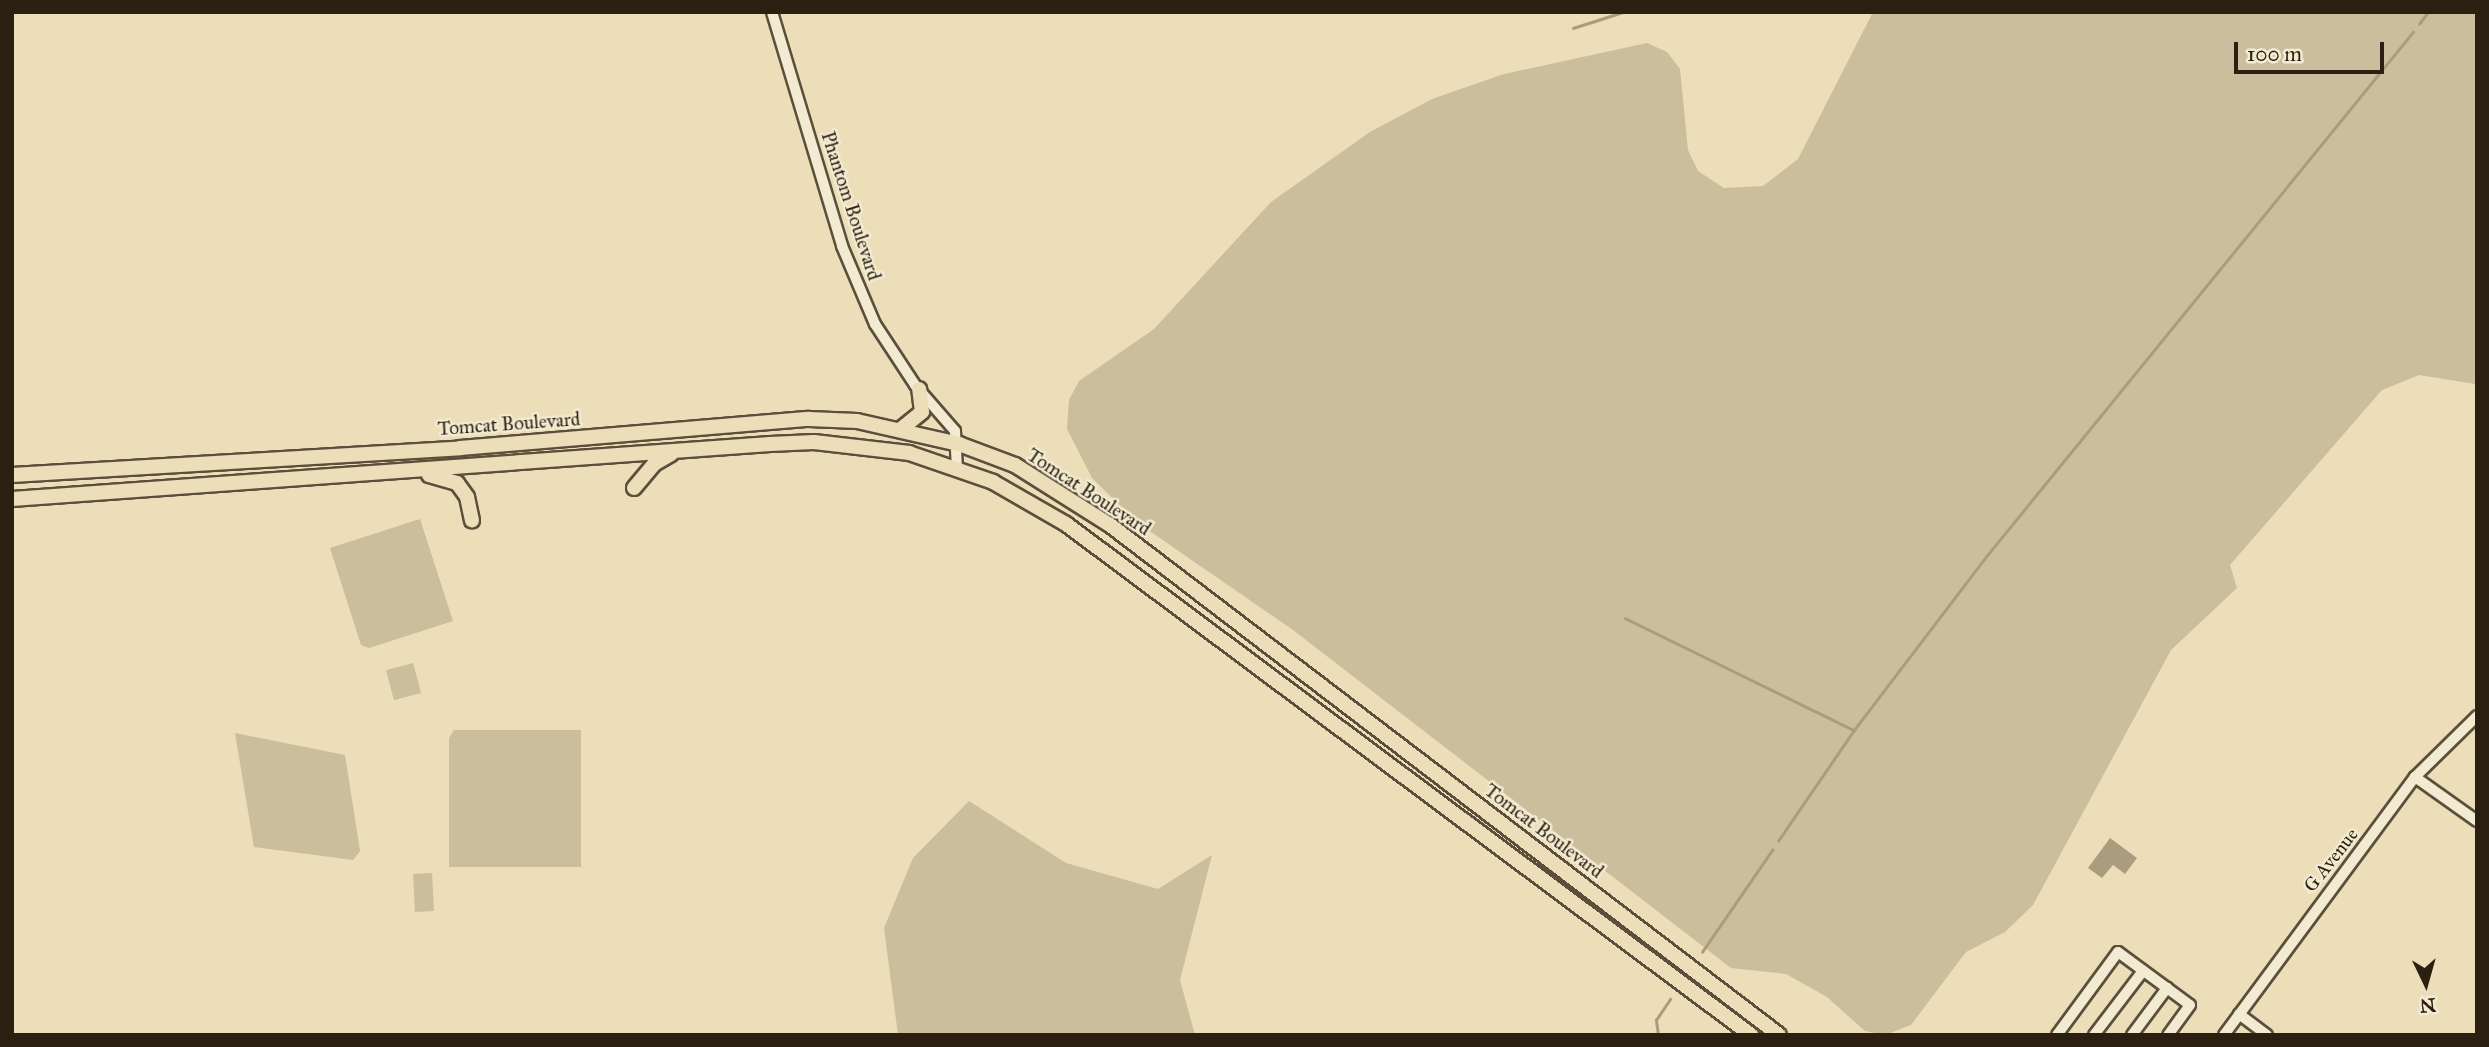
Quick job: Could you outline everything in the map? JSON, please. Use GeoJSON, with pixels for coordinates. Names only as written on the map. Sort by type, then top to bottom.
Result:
{"type":"FeatureCollection","features":[{"type":"Feature","properties":{"kind":"main road"},"geometry":{"type":"LineString","coordinates":[[901,429],[922,412],[919,389]]}},
{"type":"Feature","properties":{"kind":"main road","name":"Tomcat Boulevard"},"geometry":{"type":"LineString","coordinates":[[12,475],[460,448],[809,419],[901,429],[959,444],[1015,465],[1110,525],[1779,1035]]}},
{"type":"Feature","properties":{"kind":"main road","name":"Tomcat Boulevard"},"geometry":{"type":"LineString","coordinates":[[12,499],[814,442],[909,453],[993,481],[1066,524],[1751,1035]]}},
{"type":"Feature","properties":{"kind":"main road"},"geometry":{"type":"LineString","coordinates":[[634,488],[654,464],[677,451]]}},
{"type":"Feature","properties":{"kind":"main road"},"geometry":{"type":"LineString","coordinates":[[382,472],[444,476],[457,483],[467,497],[472,520]]}},
{"type":"Feature","properties":{"kind":"main road"},"geometry":{"type":"LineString","coordinates":[[12,508],[46,497]]}},
{"type":"Feature","properties":{"kind":"street","name":"Phantom Boulevard"},"geometry":{"type":"LineString","coordinates":[[772,12],[842,246],[875,324],[919,389],[955,431],[959,444]]}},
{"type":"Feature","properties":{"kind":"street"},"geometry":{"type":"LineString","coordinates":[[957,469],[959,444]]}},
{"type":"Feature","properties":{"kind":"street","name":"G Avenue"},"geometry":{"type":"LineString","coordinates":[[2224,1035],[2415,777],[2477,716]]}},
{"type":"Feature","properties":{"kind":"street"},"geometry":{"type":"LineString","coordinates":[[2415,777],[2477,821]]}},
{"type":"Feature","properties":{"kind":"street"},"geometry":{"type":"LineString","coordinates":[[2057,1035],[2118,952],[2190,1005],[2168,1035]]}},
{"type":"Feature","properties":{"kind":"street"},"geometry":{"type":"LineString","coordinates":[[2094,1035],[2143,971]]}},
{"type":"Feature","properties":{"kind":"street"},"geometry":{"type":"LineString","coordinates":[[2132,1035],[2167,988]]}},
{"type":"Feature","properties":{"kind":"street"},"geometry":{"type":"LineString","coordinates":[[2239,1014],[2267,1035]]}},
{"type":"Feature","properties":{"kind":"shaded area"},"geometry":{"type":"Polygon","coordinates":[[[1873,12],[2477,12],[2477,381],[2475,384],[2419,375],[2382,390],[2230,565],[2237,588],[2171,650],[2033,905],[2005,932],[1966,952],[1911,1025],[1885,1035],[1865,1031],[1827,997],[1786,974],[1731,968],[1293,630],[1138,523],[1092,478],[1067,429],[1069,400],[1079,381],[1154,329],[1271,202],[1370,132],[1432,99],[1504,74],[1647,43],[1667,52],[1680,69],[1688,150],[1698,171],[1724,188],[1763,186],[1798,159],[1873,12]]]}},
{"type":"Feature","properties":{"kind":"shaded area"},"geometry":{"type":"Polygon","coordinates":[[[420,519],[453,621],[369,648],[361,645],[330,548],[420,519]]]}},
{"type":"Feature","properties":{"kind":"shaded area"},"geometry":{"type":"Polygon","coordinates":[[[413,663],[421,693],[394,700],[386,670],[413,663]]]}},
{"type":"Feature","properties":{"kind":"shaded area"},"geometry":{"type":"Polygon","coordinates":[[[454,730],[581,730],[581,867],[449,867],[449,738],[454,730]]]}},
{"type":"Feature","properties":{"kind":"shaded area"},"geometry":{"type":"Polygon","coordinates":[[[235,733],[345,755],[360,851],[353,860],[254,847],[235,733]]]}},
{"type":"Feature","properties":{"kind":"shaded area"},"geometry":{"type":"Polygon","coordinates":[[[969,801],[1066,863],[1158,889],[1212,855],[1180,980],[1195,1035],[898,1035],[884,928],[913,858],[969,801]]]}},
{"type":"Feature","properties":{"kind":"shaded area"},"geometry":{"type":"Polygon","coordinates":[[[2110,838],[2137,858],[2125,874],[2113,865],[2102,878],[2088,868],[2110,838]]]}},
{"type":"Feature","properties":{"kind":"shaded area"},"geometry":{"type":"Polygon","coordinates":[[[432,873],[434,911],[415,912],[413,874],[432,873]]]}},
{"type":"Feature","properties":{"kind":"waterway"},"geometry":{"type":"LineString","coordinates":[[1573,28],[1623,12]]}},
{"type":"Feature","properties":{"kind":"waterway"},"geometry":{"type":"LineString","coordinates":[[2419,24],[2428,12]]}},
{"type":"Feature","properties":{"kind":"waterway"},"geometry":{"type":"LineString","coordinates":[[1778,841],[1854,730],[1985,558],[2413,32]]}},
{"type":"Feature","properties":{"kind":"waterway"},"geometry":{"type":"LineString","coordinates":[[1625,618],[1854,730]]}},
{"type":"Feature","properties":{"kind":"waterway"},"geometry":{"type":"LineString","coordinates":[[1702,952],[1772,850]]}},
{"type":"Feature","properties":{"kind":"waterway"},"geometry":{"type":"LineString","coordinates":[[1658,1035],[1656,1020],[1670,999]]}}]}
